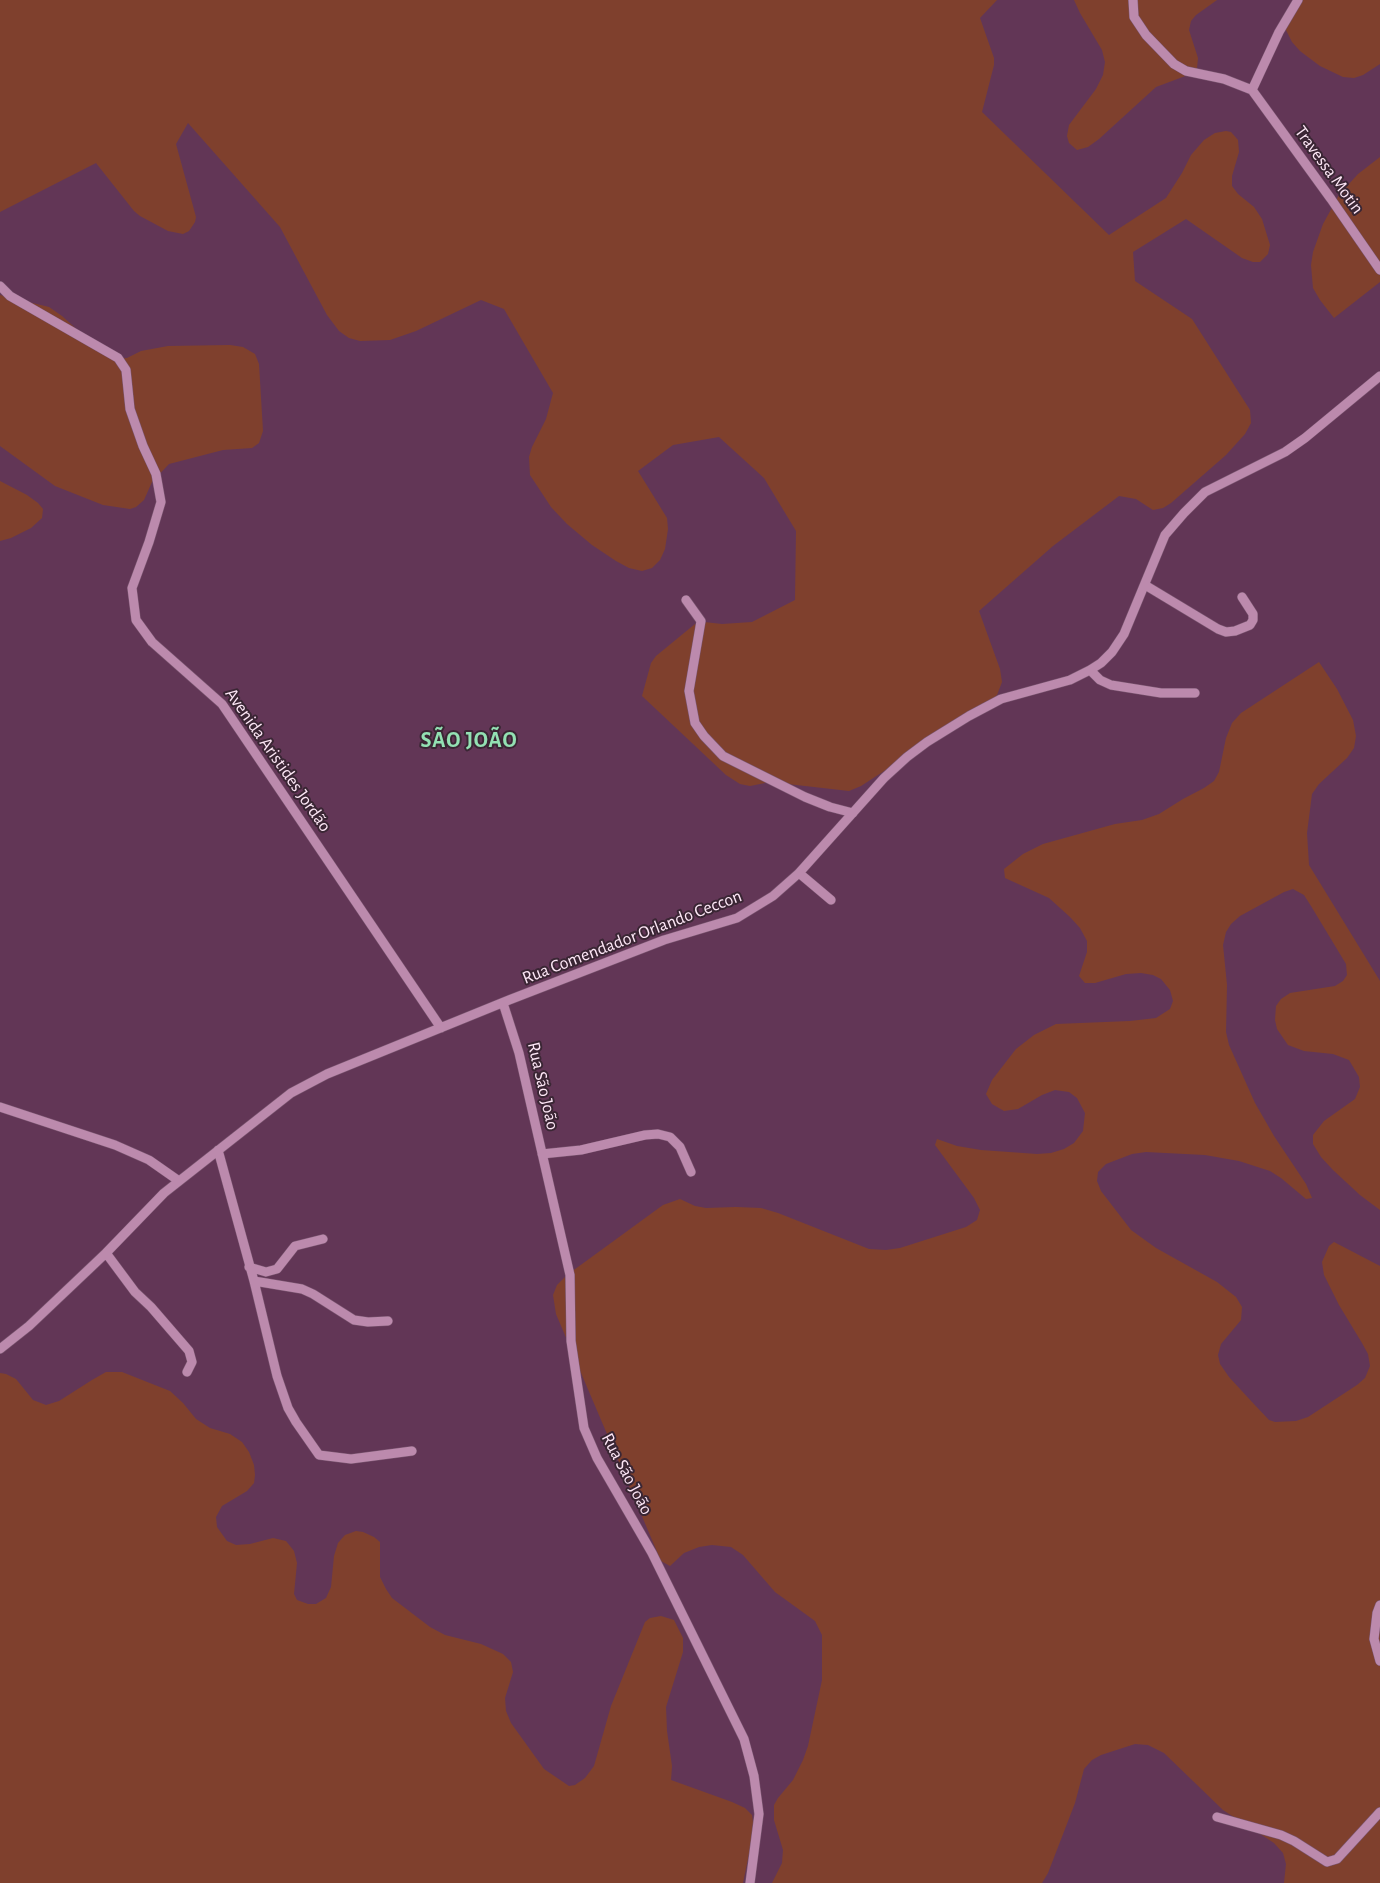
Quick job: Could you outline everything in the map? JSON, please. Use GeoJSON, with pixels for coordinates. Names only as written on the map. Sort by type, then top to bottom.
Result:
{"type":"FeatureCollection","features":[{"type":"Feature","properties":{"kind":"street"},"geometry":{"type":"LineString","coordinates":[[1134,0],[1134,17],[1146,35],[1174,64],[1186,71],[1224,80],[1252,90],[1278,32],[1298,0]]}},
{"type":"Feature","properties":{"kind":"street","name":"Travessa Motin"},"geometry":{"type":"LineString","coordinates":[[1252,90],[1380,270]]}},
{"type":"Feature","properties":{"kind":"street","name":"Avenida Aristides Jordão"},"geometry":{"type":"LineString","coordinates":[[0,286],[10,296],[118,358],[126,370],[130,409],[143,446],[156,474],[161,502],[132,588],[136,620],[152,642],[222,704],[441,1028]]}},
{"type":"Feature","properties":{"kind":"street","name":"Rua Comendador Orlando Ceccon"},"geometry":{"type":"LineString","coordinates":[[0,1349],[29,1326],[106,1253],[164,1193],[291,1093],[327,1074],[503,1003],[664,940],[737,918],[773,896],[800,873],[884,778],[906,756],[969,716],[1001,700],[1070,680],[1090,670],[1112,652],[1124,634],[1165,535],[1205,492],[1284,452],[1305,438],[1380,376]]}},
{"type":"Feature","properties":{"kind":"street"},"geometry":{"type":"LineString","coordinates":[[1145,585],[1218,630],[1226,632],[1235,631],[1250,625],[1253,620],[1252,614],[1242,597]]}},
{"type":"Feature","properties":{"kind":"street"},"geometry":{"type":"LineString","coordinates":[[686,600],[701,620],[689,692],[695,723],[704,736],[723,756],[749,770],[805,797],[830,807],[853,813]]}},
{"type":"Feature","properties":{"kind":"street"},"geometry":{"type":"LineString","coordinates":[[1090,670],[1100,680],[1111,685],[1161,693],[1195,692]]}},
{"type":"Feature","properties":{"kind":"street"},"geometry":{"type":"LineString","coordinates":[[800,873],[831,900]]}},
{"type":"Feature","properties":{"kind":"street","name":"Rua São João"},"geometry":{"type":"LineString","coordinates":[[503,1003],[519,1053],[570,1275],[571,1341],[584,1428],[597,1458],[652,1553],[744,1739],[754,1776],[759,1814],[750,1883]]}},
{"type":"Feature","properties":{"kind":"street"},"geometry":{"type":"LineString","coordinates":[[0,1107],[116,1145],[149,1160],[179,1181]]}},
{"type":"Feature","properties":{"kind":"street"},"geometry":{"type":"LineString","coordinates":[[542,1154],[581,1150],[644,1135],[658,1134],[670,1138],[680,1147],[691,1172]]}},
{"type":"Feature","properties":{"kind":"street"},"geometry":{"type":"LineString","coordinates":[[218,1150],[277,1376],[288,1408],[305,1435],[319,1455],[351,1459],[412,1451]]}},
{"type":"Feature","properties":{"kind":"street"},"geometry":{"type":"LineString","coordinates":[[249,1267],[266,1272],[277,1270],[295,1246],[322,1239]]}},
{"type":"Feature","properties":{"kind":"street"},"geometry":{"type":"LineString","coordinates":[[106,1253],[135,1292],[151,1307],[189,1351],[192,1362],[188,1372]]}},
{"type":"Feature","properties":{"kind":"street"},"geometry":{"type":"LineString","coordinates":[[254,1282],[302,1289],[354,1320],[368,1322],[388,1321]]}},
{"type":"Feature","properties":{"kind":"street"},"geometry":{"type":"LineString","coordinates":[[1380,1605],[1377,1613],[1374,1639],[1380,1661]]}},
{"type":"Feature","properties":{"kind":"street"},"geometry":{"type":"LineString","coordinates":[[1217,1817],[1294,1841],[1327,1862],[1337,1859],[1380,1812]]}},
{"type":"Feature","properties":{"kind":"shaded area"},"geometry":{"type":"Polygon","coordinates":[[[0,0],[997,0],[980,18],[994,58],[994,65],[982,112],[1109,235],[1166,198],[1191,155],[1204,140],[1215,133],[1226,131],[1231,132],[1238,140],[1239,152],[1232,176],[1232,186],[1238,194],[1254,207],[1262,219],[1270,245],[1268,254],[1260,262],[1253,262],[1242,258],[1186,219],[1133,252],[1135,281],[1192,319],[1250,410],[1251,423],[1245,434],[1226,455],[1171,503],[1163,508],[1153,510],[1136,499],[1119,496],[1053,546],[979,611],[1000,669],[1002,682],[997,695],[989,703],[861,786],[849,791],[770,782],[750,786],[740,784],[726,775],[642,696],[651,663],[656,656],[695,624],[704,622],[722,624],[752,622],[795,600],[796,531],[764,478],[719,437],[673,445],[638,471],[667,518],[668,529],[665,549],[660,560],[652,568],[642,571],[629,568],[616,561],[592,545],[567,524],[551,507],[530,475],[529,457],[546,419],[553,393],[504,309],[481,300],[416,331],[390,340],[360,341],[349,338],[339,331],[327,315],[280,227],[188,123],[176,144],[196,217],[189,231],[183,234],[168,231],[140,216],[96,163],[0,212],[0,0]]]}},
{"type":"Feature","properties":{"kind":"shaded area"},"geometry":{"type":"Polygon","coordinates":[[[1074,0],[1217,0],[1196,15],[1191,21],[1189,30],[1198,58],[1197,68],[1188,75],[1156,87],[1099,139],[1088,147],[1077,150],[1069,143],[1067,136],[1069,125],[1096,89],[1103,75],[1105,62],[1102,50],[1074,0]]]}},
{"type":"Feature","properties":{"kind":"shaded area"},"geometry":{"type":"Polygon","coordinates":[[[1301,0],[1380,0],[1380,64],[1363,75],[1354,78],[1343,77],[1320,66],[1300,51],[1292,42],[1286,30],[1285,18],[1301,0]]]}},
{"type":"Feature","properties":{"kind":"shaded area"},"geometry":{"type":"Polygon","coordinates":[[[1380,157],[1380,282],[1334,318],[1313,288],[1311,265],[1313,252],[1323,224],[1339,195],[1358,174],[1380,157]]]}},
{"type":"Feature","properties":{"kind":"shaded area"},"geometry":{"type":"Polygon","coordinates":[[[0,295],[49,307],[62,316],[110,359],[127,358],[141,351],[168,346],[230,345],[243,347],[255,354],[259,364],[263,431],[259,443],[252,448],[223,450],[169,464],[152,482],[144,500],[136,507],[130,509],[103,505],[55,486],[0,446],[0,295]]]}},
{"type":"Feature","properties":{"kind":"shaded area"},"geometry":{"type":"Polygon","coordinates":[[[0,481],[27,495],[43,509],[42,518],[31,528],[0,541],[0,481]]]}},
{"type":"Feature","properties":{"kind":"shaded area"},"geometry":{"type":"Polygon","coordinates":[[[1319,662],[1337,689],[1353,720],[1356,736],[1354,748],[1347,758],[1319,784],[1312,794],[1307,833],[1309,865],[1380,981],[1380,1210],[1360,1195],[1333,1170],[1321,1157],[1313,1144],[1313,1135],[1324,1121],[1355,1099],[1360,1087],[1359,1077],[1349,1060],[1333,1054],[1304,1051],[1288,1045],[1277,1029],[1275,1020],[1276,1006],[1281,999],[1290,993],[1335,986],[1343,981],[1347,975],[1346,964],[1311,906],[1304,895],[1293,889],[1240,916],[1231,924],[1226,932],[1223,945],[1227,985],[1226,1032],[1229,1045],[1255,1103],[1274,1136],[1306,1184],[1312,1198],[1306,1199],[1270,1171],[1239,1161],[1205,1155],[1146,1152],[1132,1154],[1106,1164],[1098,1172],[1097,1181],[1101,1191],[1131,1230],[1156,1248],[1217,1282],[1236,1297],[1242,1307],[1241,1320],[1221,1344],[1218,1355],[1220,1364],[1229,1377],[1269,1420],[1275,1422],[1296,1421],[1308,1417],[1357,1385],[1365,1378],[1370,1366],[1368,1354],[1324,1275],[1322,1262],[1329,1246],[1334,1242],[1380,1266],[1380,1883],[1284,1883],[1286,1864],[1283,1853],[1274,1843],[1223,1810],[1164,1753],[1148,1745],[1135,1744],[1101,1755],[1092,1760],[1084,1769],[1075,1803],[1048,1873],[1042,1883],[772,1883],[782,1863],[783,1850],[774,1820],[774,1805],[793,1780],[808,1746],[822,1680],[822,1635],[815,1621],[775,1592],[743,1555],[731,1547],[712,1545],[699,1547],[684,1553],[670,1566],[661,1561],[556,1314],[553,1295],[557,1285],[567,1275],[663,1205],[680,1199],[695,1206],[706,1208],[761,1208],[869,1249],[886,1250],[900,1248],[966,1227],[977,1220],[980,1210],[974,1198],[935,1145],[937,1139],[957,1146],[981,1150],[1037,1154],[1051,1153],[1064,1149],[1074,1143],[1083,1131],[1085,1113],[1077,1098],[1069,1092],[1055,1090],[1018,1109],[1004,1111],[992,1104],[986,1094],[992,1080],[1016,1049],[1034,1035],[1056,1024],[1156,1018],[1170,1009],[1173,1001],[1170,990],[1161,979],[1153,975],[1141,973],[1126,974],[1095,983],[1085,983],[1079,976],[1087,952],[1087,941],[1080,928],[1049,898],[1005,878],[1004,869],[1023,854],[1043,844],[1115,824],[1142,820],[1159,814],[1204,788],[1214,781],[1219,772],[1226,738],[1232,723],[1241,713],[1319,662]]]}},
{"type":"Feature","properties":{"kind":"shaded area"},"geometry":{"type":"Polygon","coordinates":[[[106,1372],[122,1372],[170,1391],[196,1419],[210,1428],[230,1434],[242,1442],[249,1452],[254,1465],[254,1483],[247,1491],[222,1506],[216,1517],[217,1527],[227,1541],[236,1545],[250,1544],[273,1538],[286,1541],[294,1551],[297,1563],[294,1594],[297,1600],[308,1604],[316,1604],[326,1598],[331,1587],[334,1556],[338,1543],[345,1535],[356,1531],[363,1532],[380,1542],[380,1577],[392,1598],[430,1627],[445,1635],[481,1644],[503,1654],[511,1662],[513,1672],[505,1698],[506,1711],[511,1723],[544,1769],[569,1786],[575,1785],[585,1778],[594,1766],[611,1706],[645,1622],[650,1618],[661,1616],[674,1620],[683,1638],[683,1652],[666,1707],[672,1766],[671,1780],[732,1802],[745,1808],[752,1815],[751,1844],[743,1883],[0,1883],[0,1373],[16,1379],[33,1400],[46,1405],[59,1401],[106,1372]]]}},
{"type":"Feature","properties":{"kind":"district","name":"SÃO JOÃO"},"geometry":{"type":"Point","coordinates":[469,740]}}]}
